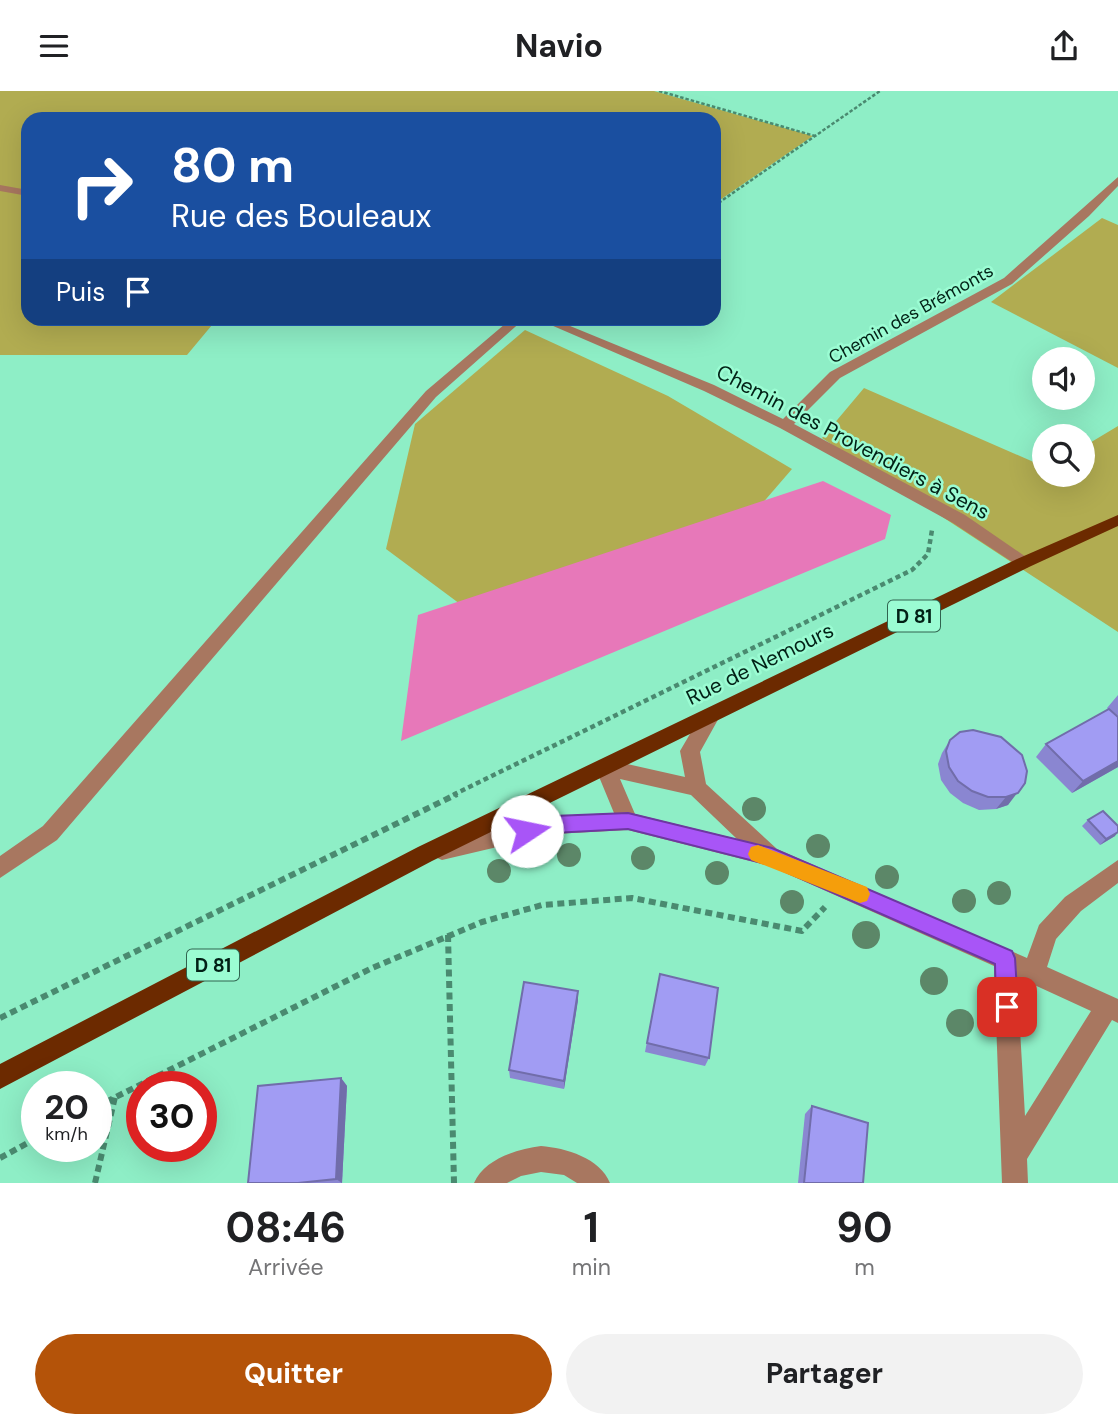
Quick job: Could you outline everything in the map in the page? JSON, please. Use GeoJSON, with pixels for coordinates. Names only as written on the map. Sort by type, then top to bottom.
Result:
{"type":"FeatureCollection","features":[{"type":"Feature","properties":{"kind":"main road","name":"Rue de Nemours"},"geometry":{"type":"LineString","coordinates":[[425,854],[1023,563],[1118,520]]}},
{"type":"Feature","properties":{"kind":"main road","name":"D 81"},"geometry":{"type":"LineString","coordinates":[[0,1077],[425,854]]}},
{"type":"Feature","properties":{"kind":"street","name":"Chemin des Brémonts"},"geometry":{"type":"LineString","coordinates":[[785,425],[835,375],[1008,281],[1085,214],[1118,180]]}},
{"type":"Feature","properties":{"kind":"street"},"geometry":{"type":"LineString","coordinates":[[0,188],[21,192]]}},
{"type":"Feature","properties":{"kind":"street"},"geometry":{"type":"LineString","coordinates":[[0,867],[50,833],[432,394],[510,326]]}},
{"type":"Feature","properties":{"kind":"street","name":"Chemin des Provendiers à Sens"},"geometry":{"type":"LineString","coordinates":[[561,326],[709,387],[785,425],[959,519],[1023,563]]}},
{"type":"Feature","properties":{"kind":"street"},"geometry":{"type":"LineString","coordinates":[[697,787],[690,751],[711,716]]}},
{"type":"Feature","properties":{"kind":"street"},"geometry":{"type":"LineString","coordinates":[[605,767],[697,787],[772,857]]}},
{"type":"Feature","properties":{"kind":"street"},"geometry":{"type":"LineString","coordinates":[[605,767],[628,821]]}},
{"type":"Feature","properties":{"kind":"street"},"geometry":{"type":"LineString","coordinates":[[425,854],[553,825],[628,821],[772,857],[1113,1008],[1014,1156]]}},
{"type":"Feature","properties":{"kind":"street"},"geometry":{"type":"LineString","coordinates":[[1034,971],[1047,933],[1073,904],[1118,870]]}},
{"type":"Feature","properties":{"kind":"street"},"geometry":{"type":"LineString","coordinates":[[1004,958],[1015,1183]]}},
{"type":"Feature","properties":{"kind":"street"},"geometry":{"type":"LineString","coordinates":[[487,1183],[520,1161],[552,1158],[582,1169],[597,1183]]}},
{"type":"Feature","properties":{"kind":"path"},"geometry":{"type":"LineString","coordinates":[[659,91],[816,136]]}},
{"type":"Feature","properties":{"kind":"path"},"geometry":{"type":"LineString","coordinates":[[721,201],[880,91]]}},
{"type":"Feature","properties":{"kind":"path"},"geometry":{"type":"LineString","coordinates":[[0,1017],[912,570],[928,554],[932,528],[910,494]]}},
{"type":"Feature","properties":{"kind":"path"},"geometry":{"type":"LineString","coordinates":[[112,1099],[372,968],[482,922],[542,905],[632,898],[802,931],[829,903]]}},
{"type":"Feature","properties":{"kind":"path"},"geometry":{"type":"LineString","coordinates":[[448,935],[454,1183]]}},
{"type":"Feature","properties":{"kind":"path"},"geometry":{"type":"LineString","coordinates":[[95,1183],[115,1097]]}},
{"type":"Feature","properties":{"kind":"path"},"geometry":{"type":"LineString","coordinates":[[0,1158],[21,1147]]}},
{"type":"Feature","properties":{"kind":"shaded area"},"geometry":{"type":"Polygon","coordinates":[[[0,91],[654,91],[813,136],[721,199],[721,112],[21,112],[21,326],[211,326],[187,355],[0,355],[0,91]]]}},
{"type":"Feature","properties":{"kind":"shaded area"},"geometry":{"type":"Polygon","coordinates":[[[1102,218],[1118,225],[1118,368],[1095,356],[1095,347],[1078,347],[991,302],[1102,218]]]}},
{"type":"Feature","properties":{"kind":"shaded area"},"geometry":{"type":"Polygon","coordinates":[[[525,330],[668,396],[792,469],[735,535],[487,624],[386,549],[415,424],[525,330]]]}},
{"type":"Feature","properties":{"kind":"shaded area"},"geometry":{"type":"Polygon","coordinates":[[[864,388],[1032,461],[1032,487],[1095,487],[1095,440],[1118,426],[1118,632],[822,438],[864,388]]]}},
{"type":"Feature","properties":{"kind":"shaded area"},"geometry":{"type":"Polygon","coordinates":[[[823,481],[891,515],[885,539],[401,741],[418,615],[823,481]]]}},
{"type":"Feature","properties":{"kind":"building"},"geometry":{"type":"Polygon","coordinates":[[[1109,709],[1118,717],[1118,761],[1083,781],[1046,744],[1109,709]]]}},
{"type":"Feature","properties":{"kind":"building"},"geometry":{"type":"Polygon","coordinates":[[[973,730],[1001,737],[1022,755],[1027,771],[1025,783],[1018,793],[1006,797],[988,797],[972,791],[958,781],[949,767],[946,751],[950,740],[960,732],[973,730]]]}},
{"type":"Feature","properties":{"kind":"building"},"geometry":{"type":"Polygon","coordinates":[[[1103,811],[1118,826],[1118,832],[1106,839],[1088,820],[1103,811]]]}},
{"type":"Feature","properties":{"kind":"building"},"geometry":{"type":"Polygon","coordinates":[[[660,974],[718,988],[709,1058],[647,1043],[660,974]]]}},
{"type":"Feature","properties":{"kind":"building"},"geometry":{"type":"Polygon","coordinates":[[[524,982],[578,991],[564,1081],[509,1070],[524,982]]]}},
{"type":"Feature","properties":{"kind":"building"},"geometry":{"type":"Polygon","coordinates":[[[341,1078],[336,1179],[298,1183],[248,1183],[258,1086],[341,1078]]]}},
{"type":"Feature","properties":{"kind":"building"},"geometry":{"type":"Polygon","coordinates":[[[812,1106],[868,1123],[863,1183],[804,1183],[812,1106]]]}},
{"type":"Feature","properties":{"kind":"slow traffic"},"geometry":{"type":"LineString","coordinates":[[758,854],[772,857],[860,894]]}},
{"type":"Feature","properties":{"kind":"route"},"geometry":{"type":"LineString","coordinates":[[527,831],[553,825],[628,821],[772,857],[1004,958],[1007,1007]]}}]}
